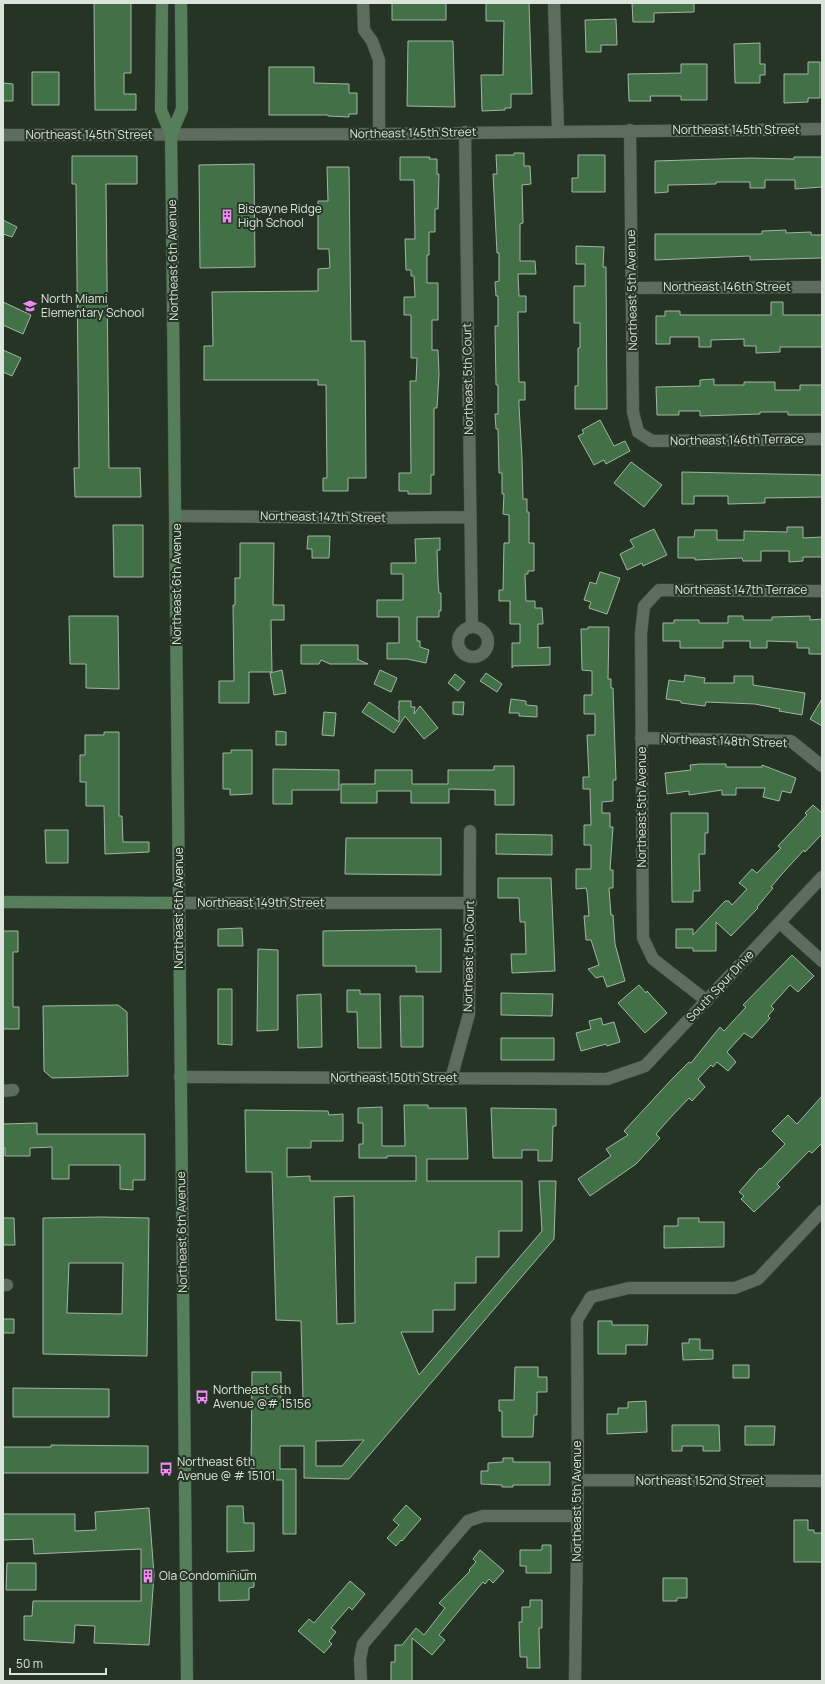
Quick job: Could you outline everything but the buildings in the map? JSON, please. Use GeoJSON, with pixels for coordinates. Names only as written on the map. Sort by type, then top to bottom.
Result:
{"type":"FeatureCollection","features":[{"type":"Feature","properties":{"kind":"main road","name":"Northeast 6th Avenue"},"geometry":{"type":"LineString","coordinates":[[162,3],[161,110],[171,134],[187,1681]]}},
{"type":"Feature","properties":{"kind":"main road","name":"Northeast 6th Avenue"},"geometry":{"type":"LineString","coordinates":[[171,134],[182,109],[180,3]]}},
{"type":"Feature","properties":{"kind":"main road","name":"Northeast 149th Street"},"geometry":{"type":"LineString","coordinates":[[3,902],[179,903]]}},
{"type":"Feature","properties":{"kind":"street"},"geometry":{"type":"LineString","coordinates":[[364,3],[364,30],[372,41],[379,60],[379,134]]}},
{"type":"Feature","properties":{"kind":"street"},"geometry":{"type":"LineString","coordinates":[[554,3],[558,131]]}},
{"type":"Feature","properties":{"kind":"street","name":"Northeast 145th Street"},"geometry":{"type":"LineString","coordinates":[[3,135],[379,134],[822,129]]}},
{"type":"Feature","properties":{"kind":"street","name":"Northeast 5th Avenue"},"geometry":{"type":"LineString","coordinates":[[630,130],[633,412],[638,432],[652,441]]}},
{"type":"Feature","properties":{"kind":"street","name":"Northeast 5th Court"},"geometry":{"type":"LineString","coordinates":[[465,132],[469,517],[472,627]]}},
{"type":"Feature","properties":{"kind":"street","name":"Northeast 146th Street"},"geometry":{"type":"LineString","coordinates":[[631,288],[822,287]]}},
{"type":"Feature","properties":{"kind":"street","name":"Northeast 146th Terrace"},"geometry":{"type":"LineString","coordinates":[[652,441],[822,439]]}},
{"type":"Feature","properties":{"kind":"street","name":"Northeast 147th Street"},"geometry":{"type":"LineString","coordinates":[[176,516],[374,518],[469,517]]}},
{"type":"Feature","properties":{"kind":"street","name":"Northeast 5th Avenue"},"geometry":{"type":"LineString","coordinates":[[659,590],[644,606],[642,627],[641,738],[643,938],[653,959],[707,1001]]}},
{"type":"Feature","properties":{"kind":"street","name":"Northeast 147th Terrace"},"geometry":{"type":"LineString","coordinates":[[659,590],[822,591]]}},
{"type":"Feature","properties":{"kind":"street","name":"Northeast 148th Street"},"geometry":{"type":"LineString","coordinates":[[641,738],[791,741],[822,766]]}},
{"type":"Feature","properties":{"kind":"street","name":"Northeast 5th Court"},"geometry":{"type":"LineString","coordinates":[[451,1079],[469,1014],[471,903],[470,831]]}},
{"type":"Feature","properties":{"kind":"street","name":"South Spur Drive"},"geometry":{"type":"LineString","coordinates":[[607,1079],[645,1066],[822,877]]}},
{"type":"Feature","properties":{"kind":"street","name":"Northeast 149th Street"},"geometry":{"type":"LineString","coordinates":[[179,903],[471,903]]}},
{"type":"Feature","properties":{"kind":"street"},"geometry":{"type":"LineString","coordinates":[[780,922],[822,961]]}},
{"type":"Feature","properties":{"kind":"street","name":"Northeast 150th Street"},"geometry":{"type":"LineString","coordinates":[[180,1077],[607,1079]]}},
{"type":"Feature","properties":{"kind":"street","name":"Northeast 5th Avenue"},"geometry":{"type":"LineString","coordinates":[[575,1681],[578,1480],[577,1320],[591,1298],[629,1288],[735,1288],[758,1280],[822,1212]]}},
{"type":"Feature","properties":{"kind":"street","name":"Northeast 152nd Street"},"geometry":{"type":"LineString","coordinates":[[578,1480],[822,1481]]}},
{"type":"Feature","properties":{"kind":"street"},"geometry":{"type":"LineString","coordinates":[[361,1681],[360,1659],[363,1644],[468,1521],[483,1516],[577,1516]]}},
{"type":"Feature","properties":{"kind":"place","name":"Biscayne Ridge High School"},"geometry":{"type":"Point","coordinates":[227,216]}},
{"type":"Feature","properties":{"kind":"place","name":"North Miami Elementary School"},"geometry":{"type":"Point","coordinates":[30,306]}},
{"type":"Feature","properties":{"kind":"place","name":"Northeast 6th Avenue @# 15156"},"geometry":{"type":"Point","coordinates":[202,1397]}},
{"type":"Feature","properties":{"kind":"place","name":"Northeast 6th Avenue @ # 15101"},"geometry":{"type":"Point","coordinates":[166,1469]}},
{"type":"Feature","properties":{"kind":"place","name":"Ola Condominium"},"geometry":{"type":"Point","coordinates":[148,1576]}}]}
